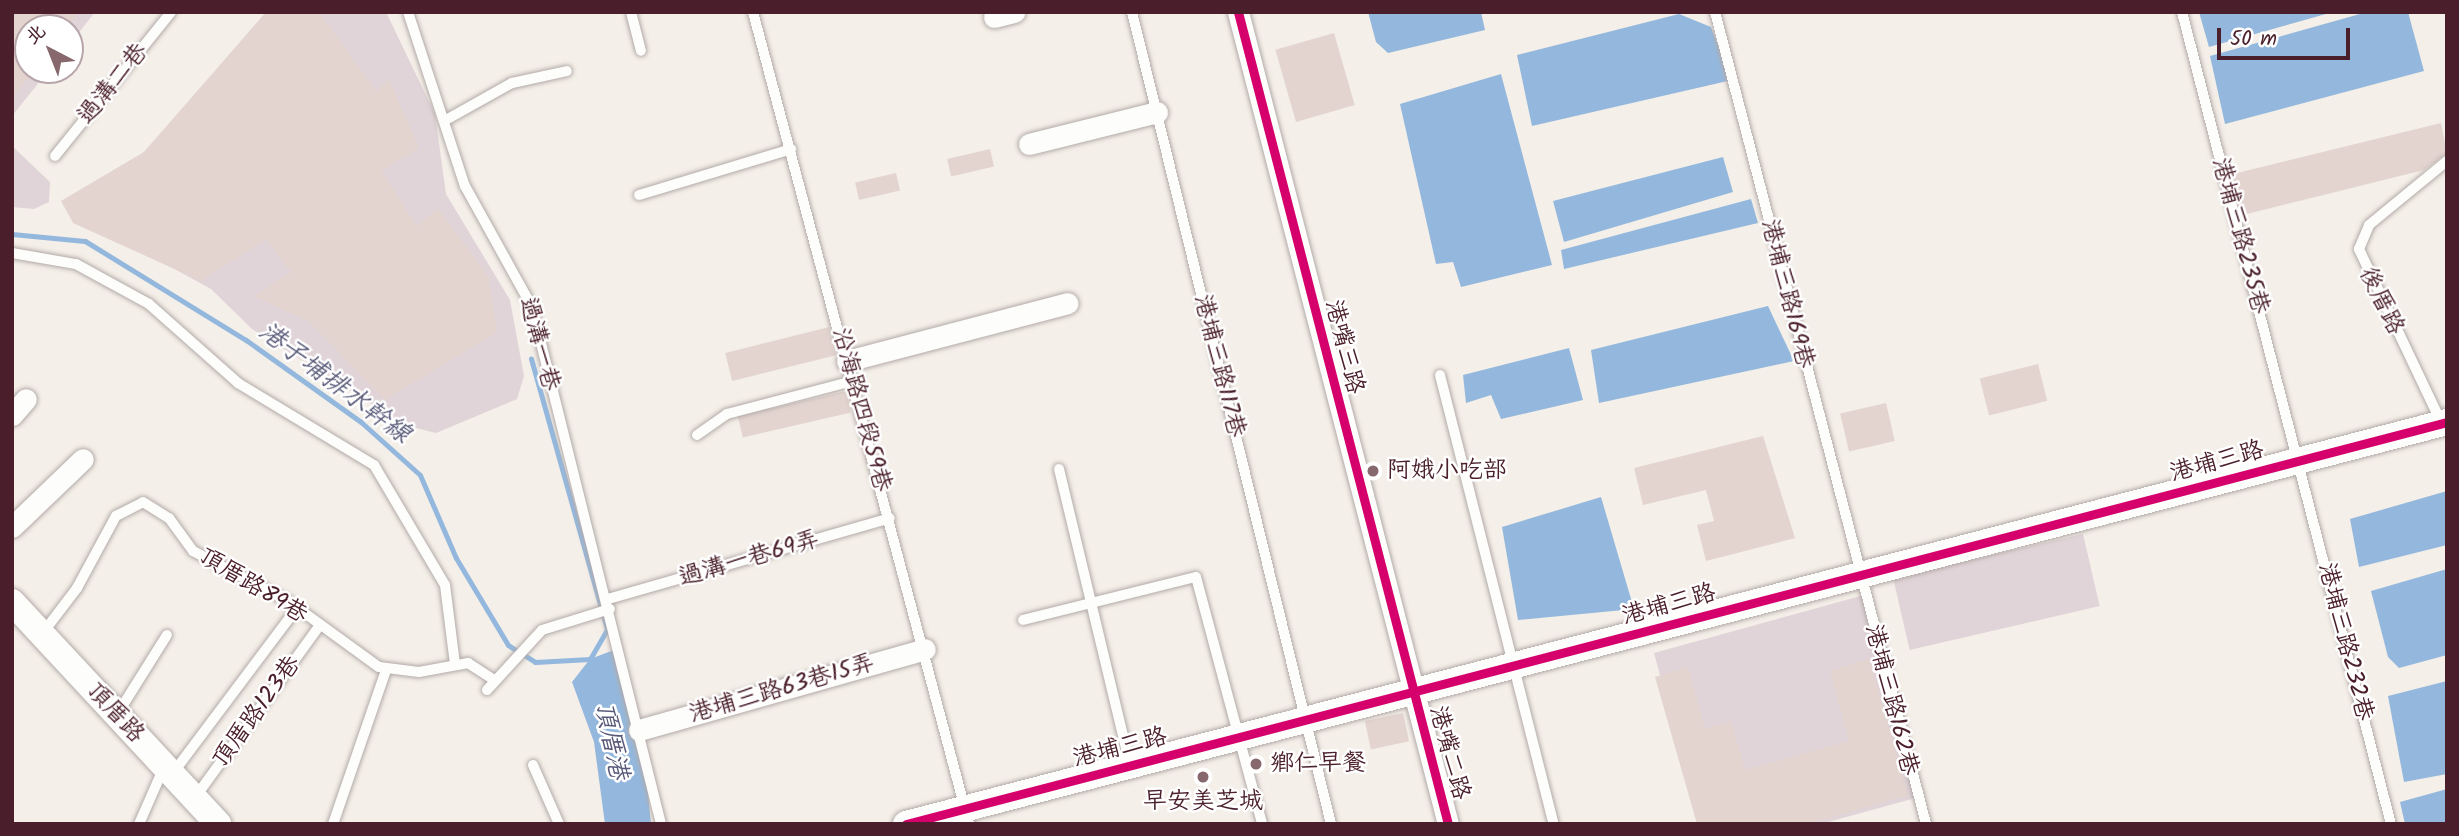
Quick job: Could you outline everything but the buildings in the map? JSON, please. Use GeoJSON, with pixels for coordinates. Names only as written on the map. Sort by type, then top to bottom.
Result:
{"type":"FeatureCollection","features":[{"type":"Feature","properties":{"kind":"street","name":"港嘴三路"},"geometry":{"type":"LineString","coordinates":[[1238,12],[1413,691]]}},
{"type":"Feature","properties":{"kind":"street"},"geometry":{"type":"LineString","coordinates":[[1029,144],[1157,112]]}},
{"type":"Feature","properties":{"kind":"street"},"geometry":{"type":"LineString","coordinates":[[848,360],[1068,303]]}},
{"type":"Feature","properties":{"kind":"street","name":"港埔三路"},"geometry":{"type":"LineString","coordinates":[[906,824],[968,815],[1130,765],[2444,423]]}},
{"type":"Feature","properties":{"kind":"street"},"geometry":{"type":"LineString","coordinates":[[12,527],[83,459]]}},
{"type":"Feature","properties":{"kind":"street","name":"頂厝路"},"geometry":{"type":"LineString","coordinates":[[12,602],[218,824]]}},
{"type":"Feature","properties":{"kind":"street","name":"港埔三路63巷15弄"},"geometry":{"type":"LineString","coordinates":[[639,730],[925,649]]}},
{"type":"Feature","properties":{"kind":"street","name":"港嘴二路"},"geometry":{"type":"LineString","coordinates":[[1413,691],[1448,824]]}},
{"type":"Feature","properties":{"kind":"lane","name":"過溝二巷"},"geometry":{"type":"LineString","coordinates":[[55,156],[171,12]]}},
{"type":"Feature","properties":{"kind":"lane","name":"過溝一巷"},"geometry":{"type":"LineString","coordinates":[[408,12],[465,186],[532,307],[661,824]]}},
{"type":"Feature","properties":{"kind":"lane"},"geometry":{"type":"LineString","coordinates":[[631,12],[641,51]]}},
{"type":"Feature","properties":{"kind":"lane","name":"沿海路四段59巷"},"geometry":{"type":"LineString","coordinates":[[753,12],[968,815]]}},
{"type":"Feature","properties":{"kind":"lane","name":"港埔三路117巷"},"geometry":{"type":"LineString","coordinates":[[1132,12],[1331,824]]}},
{"type":"Feature","properties":{"kind":"lane","name":"港埔三路169巷"},"geometry":{"type":"LineString","coordinates":[[1715,12],[1860,575]]}},
{"type":"Feature","properties":{"kind":"lane","name":"港埔三路235巷"},"geometry":{"type":"LineString","coordinates":[[2182,12],[2299,461]]}},
{"type":"Feature","properties":{"kind":"lane"},"geometry":{"type":"LineString","coordinates":[[444,121],[512,83],[567,71]]}},
{"type":"Feature","properties":{"kind":"lane"},"geometry":{"type":"LineString","coordinates":[[639,195],[791,149]]}},
{"type":"Feature","properties":{"kind":"lane","name":"後厝路"},"geometry":{"type":"LineString","coordinates":[[2444,423],[2359,249],[2369,225],[2447,161]]}},
{"type":"Feature","properties":{"kind":"lane"},"geometry":{"type":"LineString","coordinates":[[12,253],[76,264],[149,304],[237,383],[374,466],[445,585],[456,664]]}},
{"type":"Feature","properties":{"kind":"lane"},"geometry":{"type":"LineString","coordinates":[[1440,376],[1554,824]]}},
{"type":"Feature","properties":{"kind":"lane"},"geometry":{"type":"LineString","coordinates":[[697,435],[727,414],[853,382]]}},
{"type":"Feature","properties":{"kind":"lane","name":"港埔三路232巷"},"geometry":{"type":"LineString","coordinates":[[2299,461],[2391,824]]}},
{"type":"Feature","properties":{"kind":"lane"},"geometry":{"type":"LineString","coordinates":[[1059,469],[1130,765]]}},
{"type":"Feature","properties":{"kind":"lane","name":"頂厝路89巷"},"geometry":{"type":"LineString","coordinates":[[42,634],[77,588],[116,516],[134,502],[163,512],[192,551],[296,608],[386,670]]}},
{"type":"Feature","properties":{"kind":"lane","name":"過溝一巷69弄"},"geometry":{"type":"LineString","coordinates":[[494,680],[522,648],[559,622],[890,518]]}},
{"type":"Feature","properties":{"kind":"lane","name":"港埔三路162巷"},"geometry":{"type":"LineString","coordinates":[[1860,575],[1926,824]]}},
{"type":"Feature","properties":{"kind":"lane"},"geometry":{"type":"LineString","coordinates":[[1023,620],[1196,576],[1262,824]]}},
{"type":"Feature","properties":{"kind":"lane"},"geometry":{"type":"LineString","coordinates":[[139,824],[168,771],[296,608]]}},
{"type":"Feature","properties":{"kind":"lane","name":"頂厝路123巷"},"geometry":{"type":"LineString","coordinates":[[194,799],[320,625]]}},
{"type":"Feature","properties":{"kind":"lane"},"geometry":{"type":"LineString","coordinates":[[116,715],[167,635]]}},
{"type":"Feature","properties":{"kind":"lane"},"geometry":{"type":"LineString","coordinates":[[332,824],[386,670],[419,672],[468,663],[494,680],[487,690]]}},
{"type":"Feature","properties":{"kind":"lane"},"geometry":{"type":"LineString","coordinates":[[533,765],[559,824]]}},
{"type":"Feature","properties":{"kind":"shaded area"},"geometry":{"type":"Polygon","coordinates":[[[12,12],[95,12],[84,26],[84,14],[14,14],[14,84],[38,84],[12,116],[12,12]]]}},
{"type":"Feature","properties":{"kind":"shaded area"},"geometry":{"type":"Polygon","coordinates":[[[272,12],[386,12],[435,114],[446,194],[510,300],[524,376],[517,399],[436,433],[404,425],[252,329],[211,289],[65,209],[130,167],[272,12]]]}},
{"type":"Feature","properties":{"kind":"shaded area"},"geometry":{"type":"Polygon","coordinates":[[[12,146],[50,182],[49,202],[34,209],[12,207],[12,146]]]}},
{"type":"Feature","properties":{"kind":"shaded area"},"geometry":{"type":"Polygon","coordinates":[[[2083,534],[2100,606],[1910,650],[1893,578],[2083,534]]]}},
{"type":"Feature","properties":{"kind":"shaded area"},"geometry":{"type":"Polygon","coordinates":[[[1864,595],[1919,797],[1821,824],[1700,824],[1654,653],[1864,595]]]}},
{"type":"Feature","properties":{"kind":"water"},"geometry":{"type":"Polygon","coordinates":[[[1368,12],[1481,12],[1485,30],[1388,53],[1376,42],[1368,12]]]}},
{"type":"Feature","properties":{"kind":"water"},"geometry":{"type":"Polygon","coordinates":[[[2199,12],[2333,12],[2209,47],[2199,12]]]}},
{"type":"Feature","properties":{"kind":"water"},"geometry":{"type":"Polygon","coordinates":[[[2367,12],[2408,12],[2424,71],[2225,124],[2210,56],[2367,12]]]}},
{"type":"Feature","properties":{"kind":"water"},"geometry":{"type":"Polygon","coordinates":[[[1679,14],[1711,27],[1732,80],[1532,126],[1517,55],[1679,14]]]}},
{"type":"Feature","properties":{"kind":"water"},"geometry":{"type":"Polygon","coordinates":[[[1501,74],[1552,265],[1461,287],[1453,262],[1436,264],[1400,104],[1501,74]]]}},
{"type":"Feature","properties":{"kind":"water"},"geometry":{"type":"Polygon","coordinates":[[[1723,157],[1733,192],[1564,242],[1553,201],[1723,157]]]}},
{"type":"Feature","properties":{"kind":"water"},"geometry":{"type":"Polygon","coordinates":[[[1751,199],[1758,223],[1564,269],[1561,250],[1751,199]]]}},
{"type":"Feature","properties":{"kind":"water"},"geometry":{"type":"Polygon","coordinates":[[[1768,306],[1794,361],[1599,403],[1591,350],[1768,306]]]}},
{"type":"Feature","properties":{"kind":"water"},"geometry":{"type":"Polygon","coordinates":[[[1569,348],[1583,400],[1501,419],[1491,395],[1466,403],[1463,375],[1569,348]]]}},
{"type":"Feature","properties":{"kind":"water"},"geometry":{"type":"Polygon","coordinates":[[[2447,491],[2447,545],[2359,567],[2350,519],[2447,491]]]}},
{"type":"Feature","properties":{"kind":"water"},"geometry":{"type":"Polygon","coordinates":[[[1601,497],[1634,609],[1518,620],[1502,527],[1601,497]]]}},
{"type":"Feature","properties":{"kind":"water"},"geometry":{"type":"Polygon","coordinates":[[[2447,569],[2447,655],[2399,668],[2388,657],[2371,591],[2447,569]]]}},
{"type":"Feature","properties":{"kind":"water","name":"頂厝港"},"geometry":{"type":"Polygon","coordinates":[[[614,650],[644,750],[651,824],[605,824],[594,742],[572,682],[590,659],[614,650]]]}},
{"type":"Feature","properties":{"kind":"water"},"geometry":{"type":"Polygon","coordinates":[[[2447,681],[2447,774],[2404,782],[2388,696],[2447,681]]]}},
{"type":"Feature","properties":{"kind":"water"},"geometry":{"type":"Polygon","coordinates":[[[2447,789],[2447,824],[2405,824],[2400,802],[2447,789]]]}},
{"type":"Feature","properties":{"kind":"waterway","name":"港子埔排水幹線"},"geometry":{"type":"LineString","coordinates":[[12,234],[85,241],[246,340],[361,422],[420,475],[456,558],[508,645],[535,662],[590,659],[607,629],[531,358]]}},
{"type":"Feature","properties":{"kind":"cycle path"},"geometry":{"type":"LineString","coordinates":[[1238,12],[1448,824]]}},
{"type":"Feature","properties":{"kind":"cycle path"},"geometry":{"type":"LineString","coordinates":[[906,824],[2447,422]]}},
{"type":"Feature","properties":{"kind":"place","name":"阿娥小吃部"},"geometry":{"type":"Point","coordinates":[1373,471]}},
{"type":"Feature","properties":{"kind":"place","name":"鄉仁早餐"},"geometry":{"type":"Point","coordinates":[1256,764]}},
{"type":"Feature","properties":{"kind":"place","name":"早安美芝城"},"geometry":{"type":"Point","coordinates":[1203,777]}}]}
